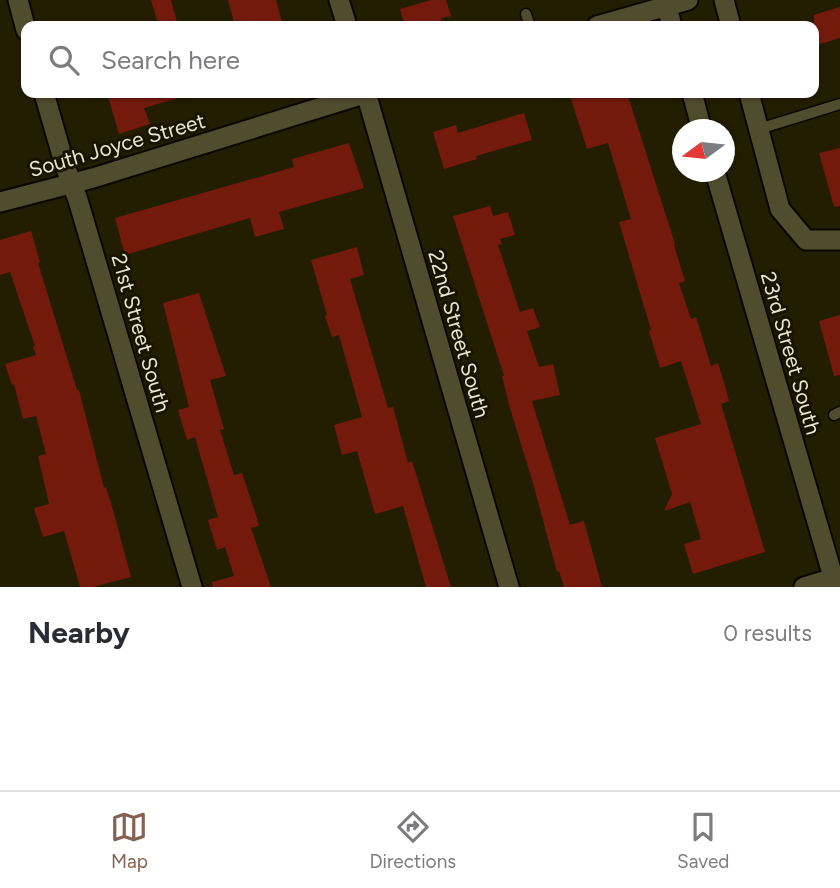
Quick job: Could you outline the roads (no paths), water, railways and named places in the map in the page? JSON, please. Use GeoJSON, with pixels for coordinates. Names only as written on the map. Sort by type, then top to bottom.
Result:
{"type":"FeatureCollection","features":[{"type":"Feature","properties":{"kind":"street"},"geometry":{"type":"LineString","coordinates":[[18,0],[24,21]]}},
{"type":"Feature","properties":{"kind":"street"},"geometry":{"type":"LineString","coordinates":[[339,0],[345,21]]}},
{"type":"Feature","properties":{"kind":"street"},"geometry":{"type":"LineString","coordinates":[[612,21],[666,3],[688,0]]}},
{"type":"Feature","properties":{"kind":"street"},"geometry":{"type":"LineString","coordinates":[[724,0],[730,21]]}},
{"type":"Feature","properties":{"kind":"street"},"geometry":{"type":"LineString","coordinates":[[666,3],[671,21]]}},
{"type":"Feature","properties":{"kind":"street","name":"21st Street South"},"geometry":{"type":"LineString","coordinates":[[46,98],[192,587]]}},
{"type":"Feature","properties":{"kind":"street","name":"South Joyce Street"},"geometry":{"type":"LineString","coordinates":[[0,202],[72,183],[350,98]]}},
{"type":"Feature","properties":{"kind":"street","name":"22nd Street South"},"geometry":{"type":"LineString","coordinates":[[367,98],[509,587]]}},
{"type":"Feature","properties":{"kind":"street"},"geometry":{"type":"LineString","coordinates":[[693,98],[699,119]]}},
{"type":"Feature","properties":{"kind":"street"},"geometry":{"type":"LineString","coordinates":[[750,98],[780,209],[806,240],[840,240]]}},
{"type":"Feature","properties":{"kind":"street","name":"23rd Street South"},"geometry":{"type":"LineString","coordinates":[[718,182],[836,580]]}},
{"type":"Feature","properties":{"kind":"street"},"geometry":{"type":"LineString","coordinates":[[804,587],[836,580]]}},
{"type":"Feature","properties":{"kind":"lane"},"geometry":{"type":"LineString","coordinates":[[526,14],[528,21]]}},
{"type":"Feature","properties":{"kind":"lane"},"geometry":{"type":"LineString","coordinates":[[759,129],[840,104]]}}]}
